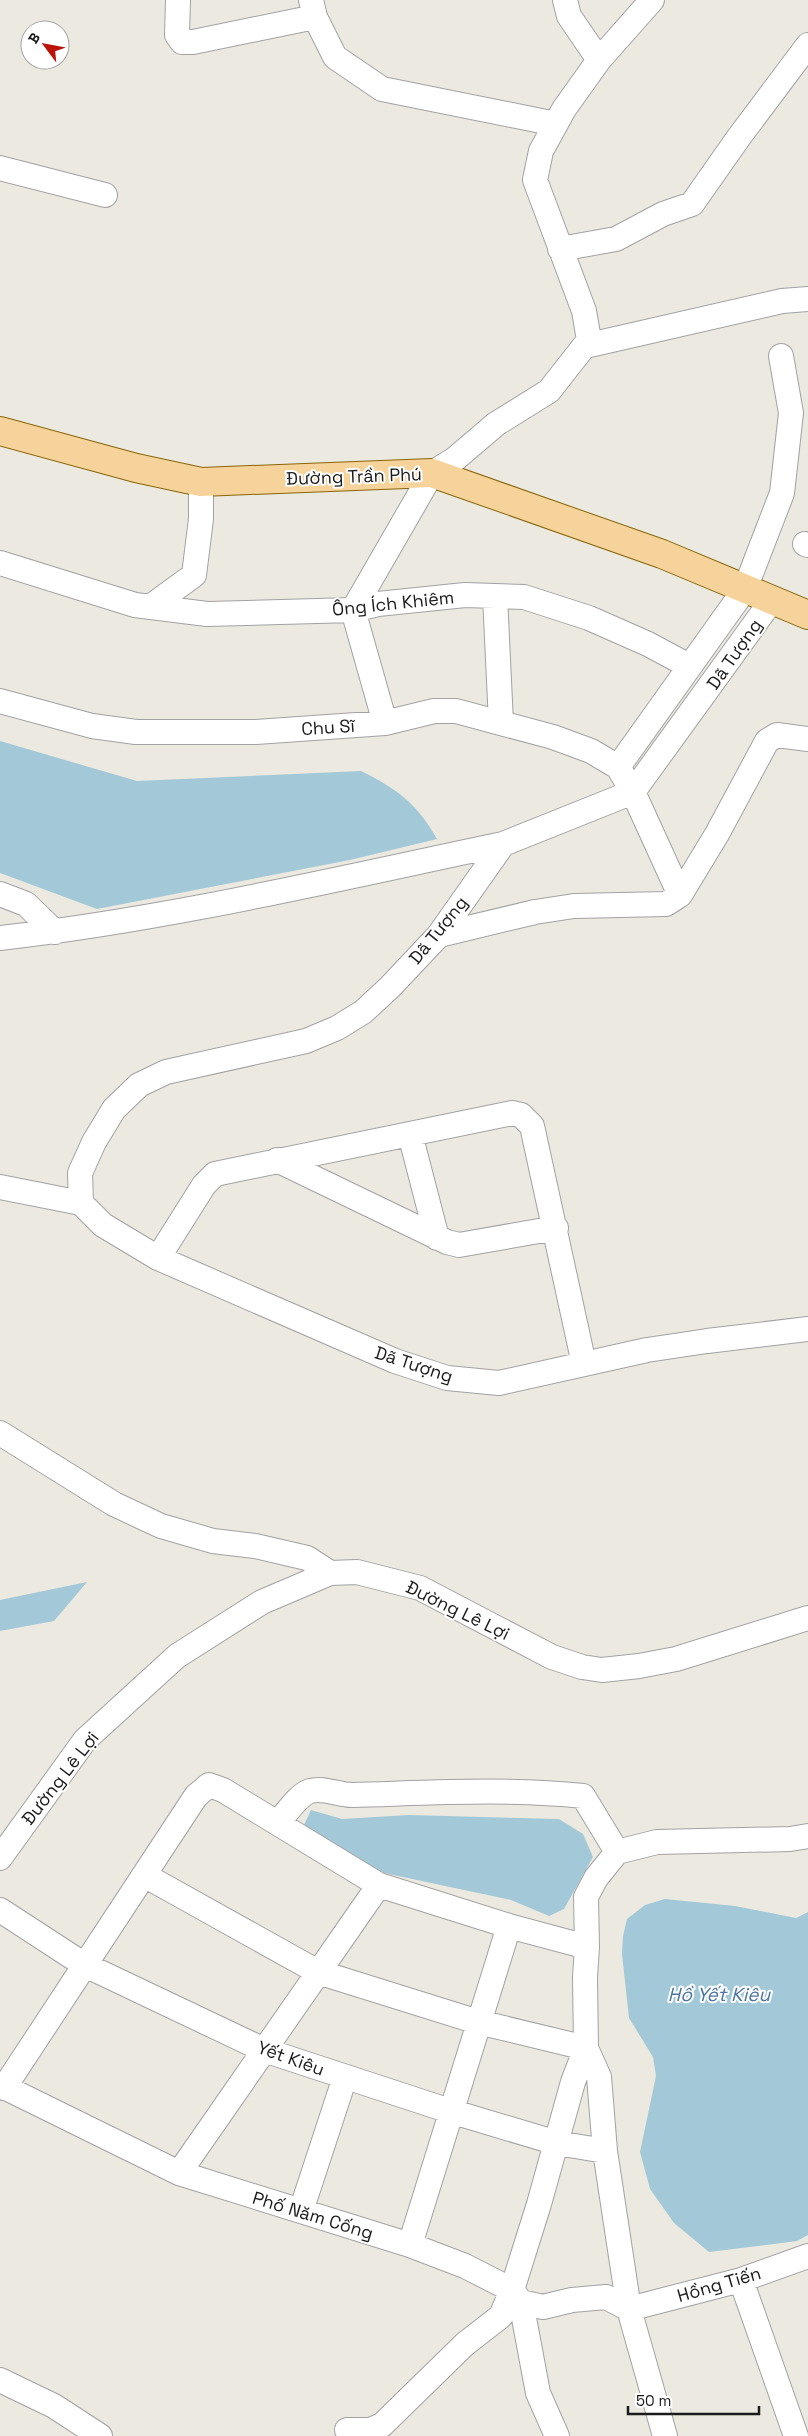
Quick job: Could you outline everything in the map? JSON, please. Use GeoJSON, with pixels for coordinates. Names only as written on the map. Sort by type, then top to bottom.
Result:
{"type":"FeatureCollection","features":[{"type":"Feature","properties":{"kind":"main road","name":"Đường Trần Phú"},"geometry":{"type":"LineString","coordinates":[[0,431],[136,468],[201,482],[432,473],[662,554],[808,616]]}},
{"type":"Feature","properties":{"kind":"street"},"geometry":{"type":"LineString","coordinates":[[178,0],[177,35],[182,42],[194,42],[313,9],[336,57],[382,89],[556,124]]}},
{"type":"Feature","properties":{"kind":"street"},"geometry":{"type":"LineString","coordinates":[[564,0],[569,16],[599,60]]}},
{"type":"Feature","properties":{"kind":"street"},"geometry":{"type":"LineString","coordinates":[[385,723],[353,610],[432,473],[456,459],[496,424],[549,391],[590,340],[584,311],[535,180],[541,151],[564,109],[599,60],[652,0]]}},
{"type":"Feature","properties":{"kind":"street"},"geometry":{"type":"LineString","coordinates":[[560,248],[616,239],[664,214],[692,204],[738,137],[808,45]]}},
{"type":"Feature","properties":{"kind":"street"},"geometry":{"type":"LineString","coordinates":[[0,168],[105,195]]}},
{"type":"Feature","properties":{"kind":"street"},"geometry":{"type":"LineString","coordinates":[[585,346],[782,301],[808,300]]}},
{"type":"Feature","properties":{"kind":"street"},"geometry":{"type":"LineString","coordinates":[[618,767],[745,589],[782,493],[791,413],[781,356]]}},
{"type":"Feature","properties":{"kind":"street"},"geometry":{"type":"LineString","coordinates":[[150,606],[194,575],[201,519],[201,482]]}},
{"type":"Feature","properties":{"kind":"street","name":"Ông Ích Khiêm"},"geometry":{"type":"LineString","coordinates":[[0,563],[135,604],[207,614],[353,610],[378,604],[465,595],[524,597],[589,618],[648,644],[689,666]]}},
{"type":"Feature","properties":{"kind":"street"},"geometry":{"type":"LineString","coordinates":[[494,596],[501,723]]}},
{"type":"Feature","properties":{"kind":"street","name":"Dã Tượng"},"geometry":{"type":"LineString","coordinates":[[633,792],[772,600]]}},
{"type":"Feature","properties":{"kind":"street","name":"Chu Sĩ"},"geometry":{"type":"LineString","coordinates":[[0,701],[92,726],[136,732],[256,732],[385,723],[434,711],[456,710],[570,742],[591,751],[618,767],[633,792],[680,895]]}},
{"type":"Feature","properties":{"kind":"street"},"geometry":{"type":"LineString","coordinates":[[439,935],[574,906],[666,904],[680,895],[717,834],[767,742],[777,735],[808,739]]}},
{"type":"Feature","properties":{"kind":"street"},"geometry":{"type":"LineString","coordinates":[[0,938],[55,932],[273,893],[503,844],[633,792]]}},
{"type":"Feature","properties":{"kind":"street","name":"Dã Tượng"},"geometry":{"type":"LineString","coordinates":[[503,844],[439,935],[390,987],[362,1012],[337,1028],[306,1041],[166,1072],[139,1085],[114,1109],[94,1142],[80,1173],[81,1203],[104,1225],[158,1258],[395,1361],[447,1378],[499,1383],[584,1364],[706,1341],[808,1329]]}},
{"type":"Feature","properties":{"kind":"street"},"geometry":{"type":"LineString","coordinates":[[0,894],[26,904],[55,932]]}},
{"type":"Feature","properties":{"kind":"street"},"geometry":{"type":"LineString","coordinates":[[158,1258],[204,1185],[215,1174],[512,1113],[520,1115],[532,1126],[556,1228],[584,1364]]}},
{"type":"Feature","properties":{"kind":"street"},"geometry":{"type":"LineString","coordinates":[[410,1134],[437,1238]]}},
{"type":"Feature","properties":{"kind":"street"},"geometry":{"type":"LineString","coordinates":[[277,1160],[437,1238],[459,1244],[556,1228]]}},
{"type":"Feature","properties":{"kind":"street"},"geometry":{"type":"LineString","coordinates":[[0,1187],[81,1203]]}},
{"type":"Feature","properties":{"kind":"street"},"geometry":{"type":"LineString","coordinates":[[0,1434],[114,1504],[161,1526],[213,1541],[255,1546],[307,1558],[330,1573]]}},
{"type":"Feature","properties":{"kind":"street","name":"Đường Lê Lợi"},"geometry":{"type":"LineString","coordinates":[[0,1858],[85,1740],[178,1656],[262,1602],[330,1573],[357,1572],[420,1588],[552,1657],[582,1667],[602,1670],[676,1659],[808,1618]]}},
{"type":"Feature","properties":{"kind":"street"},"geometry":{"type":"LineString","coordinates":[[2,2087],[196,1796],[209,1785],[223,1790],[278,1822],[379,1885],[509,1926],[587,1947]]}},
{"type":"Feature","properties":{"kind":"street"},"geometry":{"type":"LineString","coordinates":[[278,1822],[304,1794],[315,1790],[349,1795],[565,1794],[583,1796],[617,1852]]}},
{"type":"Feature","properties":{"kind":"street"},"geometry":{"type":"LineString","coordinates":[[347,2430],[370,2430],[382,2425],[452,2356],[501,2316],[517,2296],[557,2143],[574,2082],[586,2048],[586,1897],[596,1878],[617,1852],[657,1842],[790,1839],[808,1836]]}},
{"type":"Feature","properties":{"kind":"street"},"geometry":{"type":"LineString","coordinates":[[144,1875],[318,1972],[478,2022],[586,2048]]}},
{"type":"Feature","properties":{"kind":"street"},"geometry":{"type":"LineString","coordinates":[[179,2173],[379,1885]]}},
{"type":"Feature","properties":{"kind":"street","name":"Yết Kiêu"},"geometry":{"type":"LineString","coordinates":[[0,1910],[83,1964],[264,2050],[450,2112],[557,2143],[606,2151]]}},
{"type":"Feature","properties":{"kind":"street"},"geometry":{"type":"LineString","coordinates":[[410,2245],[509,1926]]}},
{"type":"Feature","properties":{"kind":"street"},"geometry":{"type":"LineString","coordinates":[[586,2048],[599,2076],[606,2151],[629,2309],[665,2436]]}},
{"type":"Feature","properties":{"kind":"street"},"geometry":{"type":"LineString","coordinates":[[300,2211],[345,2077]]}},
{"type":"Feature","properties":{"kind":"street","name":"Phố Năm Cống"},"geometry":{"type":"LineString","coordinates":[[2,2087],[179,2173],[410,2245],[465,2266],[517,2296],[543,2307],[572,2300],[606,2297],[629,2309]]}},
{"type":"Feature","properties":{"kind":"street","name":"Hồng Tiến"},"geometry":{"type":"LineString","coordinates":[[629,2309],[741,2280],[808,2256]]}},
{"type":"Feature","properties":{"kind":"street"},"geometry":{"type":"LineString","coordinates":[[741,2280],[796,2436]]}},
{"type":"Feature","properties":{"kind":"street"},"geometry":{"type":"LineString","coordinates":[[517,2296],[538,2393],[557,2436]]}},
{"type":"Feature","properties":{"kind":"street"},"geometry":{"type":"LineString","coordinates":[[0,2380],[54,2406],[100,2436]]}},
{"type":"Feature","properties":{"kind":"water"},"geometry":{"type":"Polygon","coordinates":[[[0,741],[137,781],[361,771],[396,791],[414,806],[437,839],[350,860],[97,909],[0,873],[0,741]]]}},
{"type":"Feature","properties":{"kind":"water"},"geometry":{"type":"Polygon","coordinates":[[[87,1582],[54,1621],[0,1631],[0,1600],[87,1582]]]}},
{"type":"Feature","properties":{"kind":"water"},"geometry":{"type":"Polygon","coordinates":[[[311,1810],[342,1819],[409,1815],[559,1819],[583,1834],[593,1857],[564,1909],[549,1916],[511,1900],[384,1873],[303,1827],[311,1810]]]}},
{"type":"Feature","properties":{"kind":"water","name":"Hồ Yết Kiêu"},"geometry":{"type":"Polygon","coordinates":[[[665,1899],[735,1906],[796,1918],[808,1912],[808,2235],[797,2241],[709,2252],[674,2223],[650,2189],[640,2152],[656,2076],[653,2057],[629,2018],[622,1954],[623,1936],[627,1919],[645,1905],[665,1899]]]}}]}
